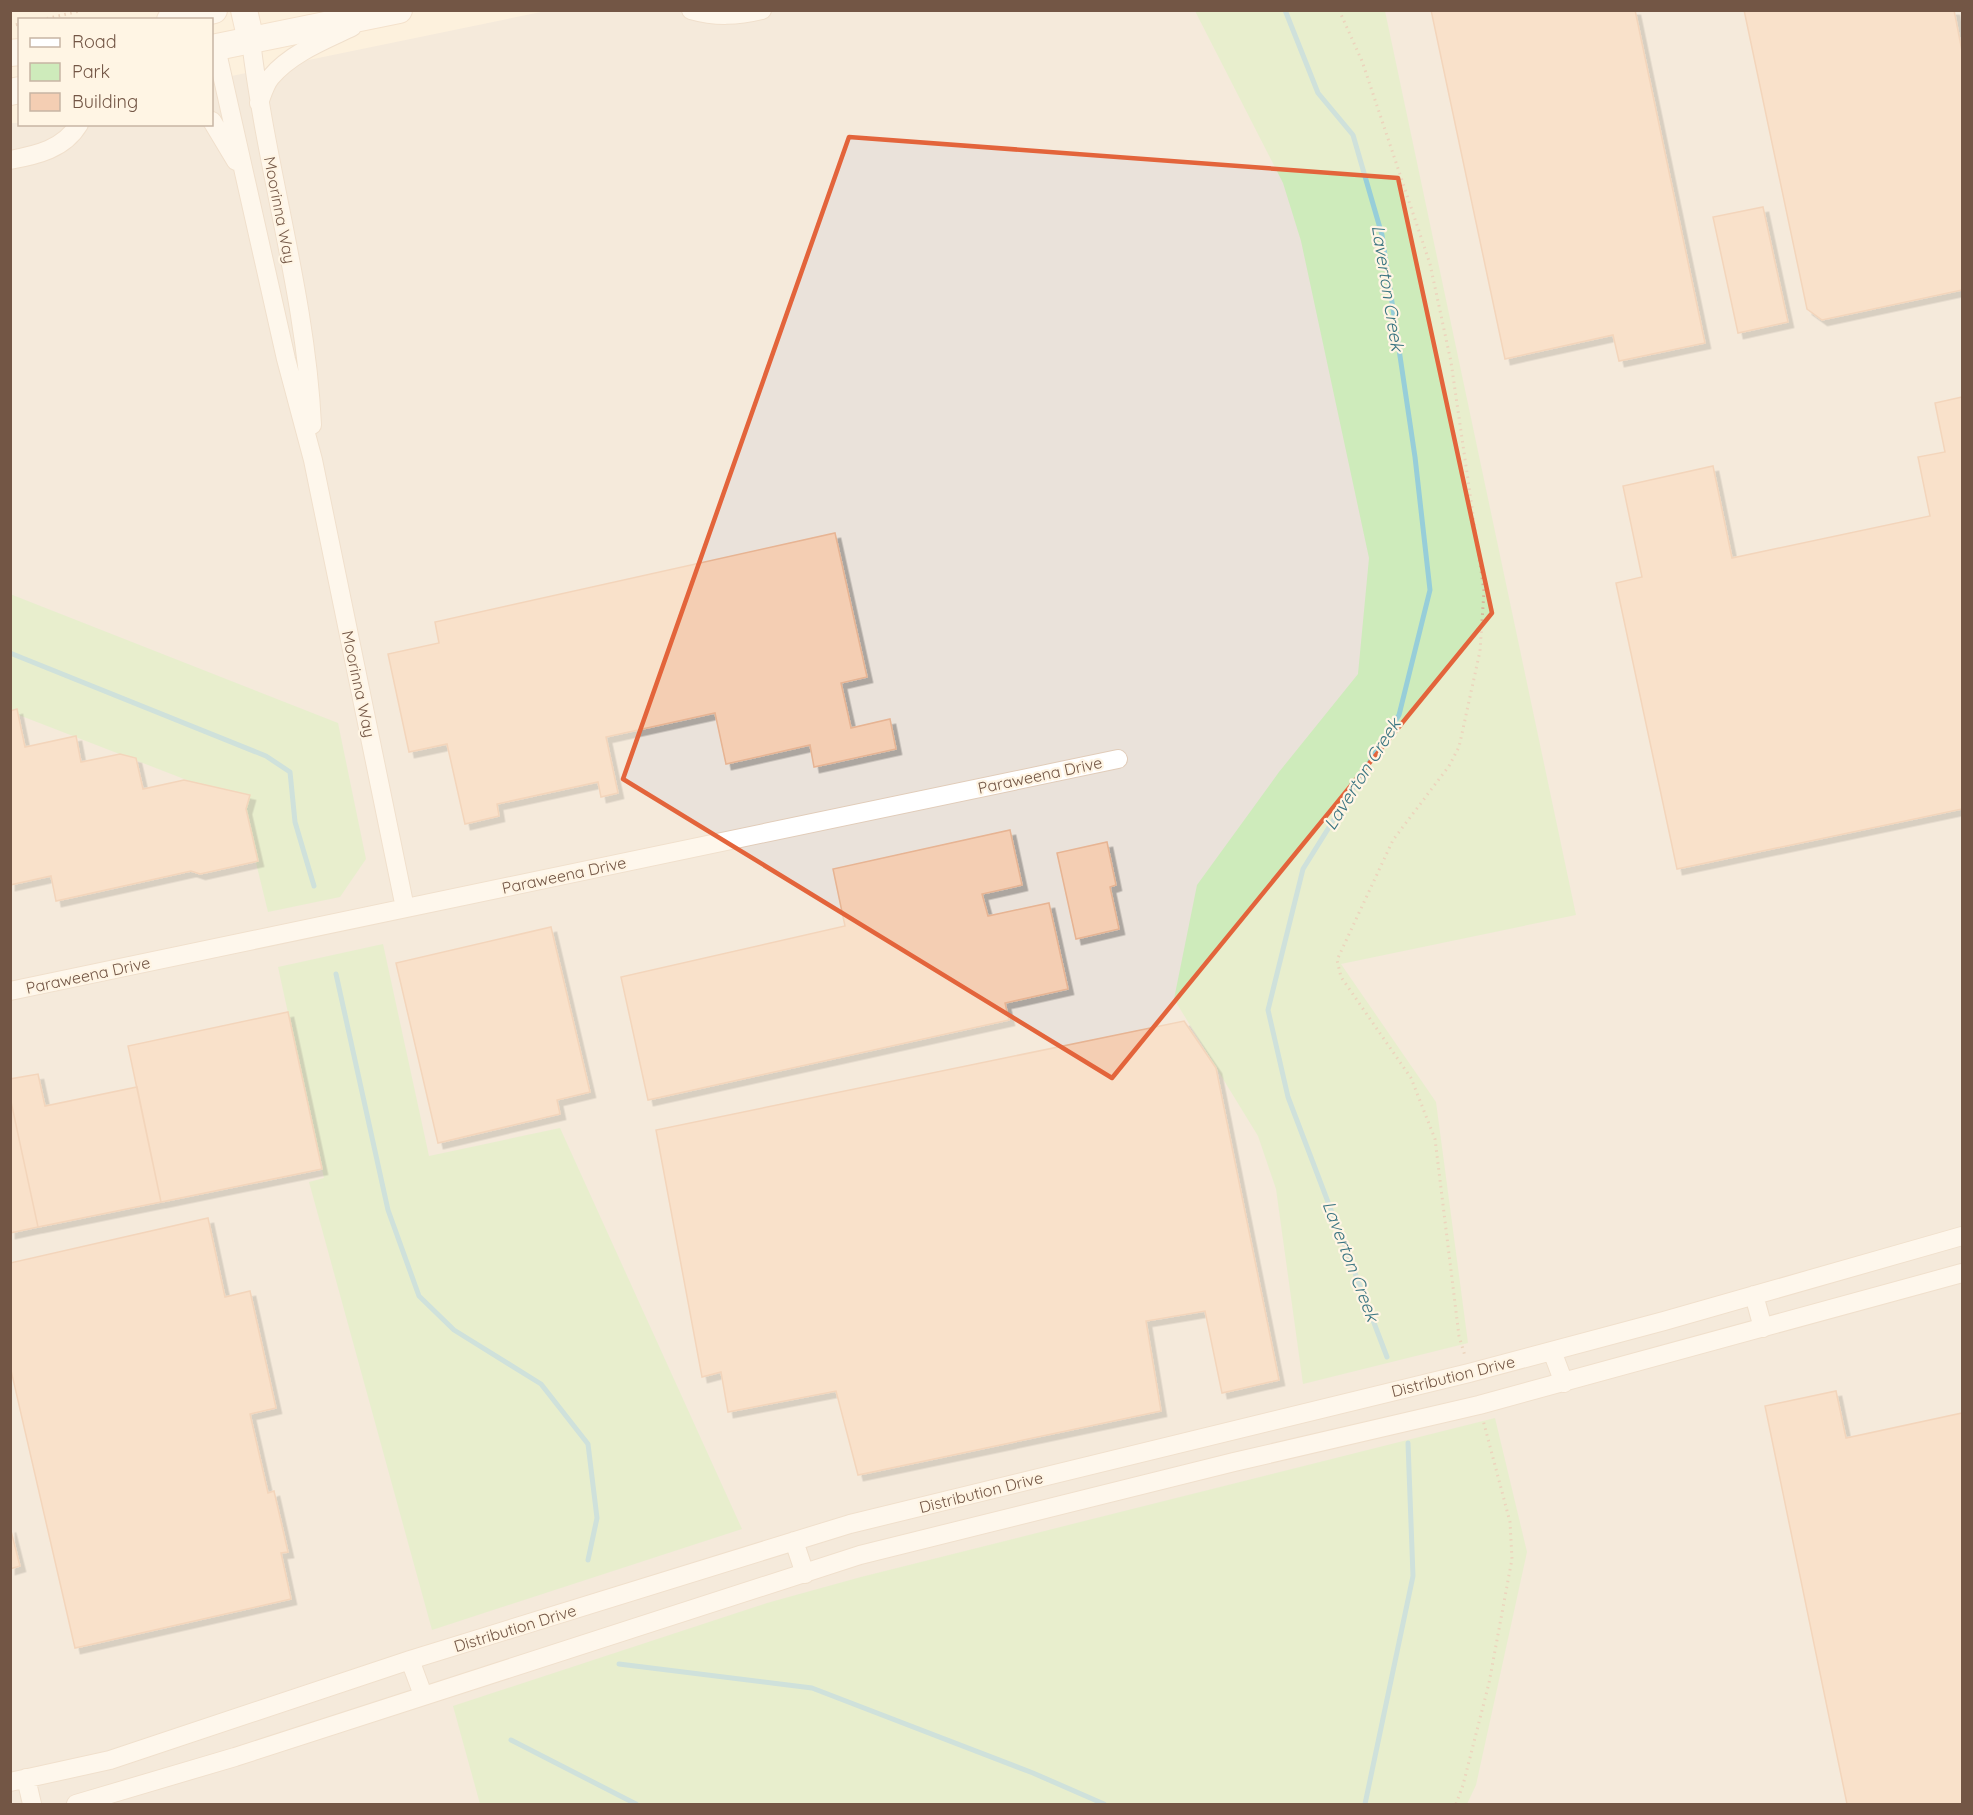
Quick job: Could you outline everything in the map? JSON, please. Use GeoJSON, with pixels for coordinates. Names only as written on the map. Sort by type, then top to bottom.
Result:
{"type":"FeatureCollection","features":[{"type":"Feature","properties":{"kind":"main road"},"geometry":{"type":"LineString","coordinates":[[244,10],[251,41]]}},
{"type":"Feature","properties":{"kind":"main road"},"geometry":{"type":"LineString","coordinates":[[213,27],[251,41],[389,13]]}},
{"type":"Feature","properties":{"kind":"street"},"geometry":{"type":"LineString","coordinates":[[691,10],[710,16],[737,16],[762,10]]}},
{"type":"Feature","properties":{"kind":"street"},"geometry":{"type":"LineString","coordinates":[[259,103],[269,78],[290,60],[320,42],[389,13]]}},
{"type":"Feature","properties":{"kind":"street","name":"Moorinna Way"},"geometry":{"type":"LineString","coordinates":[[213,39],[286,359],[313,460],[405,908]]}},
{"type":"Feature","properties":{"kind":"street","name":"Moorinna Way"},"geometry":{"type":"LineString","coordinates":[[251,41],[259,103],[306,342],[313,460]]}},
{"type":"Feature","properties":{"kind":"street","name":"Moorinna Way"},"geometry":{"type":"LineString","coordinates":[[213,123],[246,178]]}},
{"type":"Feature","properties":{"kind":"street"},"geometry":{"type":"LineString","coordinates":[[10,160],[52,149],[66,140],[77,126]]}},
{"type":"Feature","properties":{"kind":"street","name":"Paraweena Drive"},"geometry":{"type":"LineString","coordinates":[[10,991],[1118,759]]}},
{"type":"Feature","properties":{"kind":"street","name":"Distribution Drive"},"geometry":{"type":"LineString","coordinates":[[19,1780],[110,1760],[410,1660],[850,1524],[1552,1351],[1962,1236]]}},
{"type":"Feature","properties":{"kind":"street","name":"Distribution Drive"},"geometry":{"type":"LineString","coordinates":[[76,1804],[235,1757],[860,1556],[1234,1462],[1479,1405],[1962,1273]]}},
{"type":"Feature","properties":{"kind":"street"},"geometry":{"type":"LineString","coordinates":[[1754,1295],[1763,1328]]}},
{"type":"Feature","properties":{"kind":"street"},"geometry":{"type":"LineString","coordinates":[[1552,1351],[1564,1383]]}},
{"type":"Feature","properties":{"kind":"street"},"geometry":{"type":"LineString","coordinates":[[977,1493],[985,1524]]}},
{"type":"Feature","properties":{"kind":"street"},"geometry":{"type":"LineString","coordinates":[[794,1541],[805,1574]]}},
{"type":"Feature","properties":{"kind":"street"},"geometry":{"type":"LineString","coordinates":[[410,1660],[423,1695]]}},
{"type":"Feature","properties":{"kind":"street"},"geometry":{"type":"LineString","coordinates":[[19,1780],[32,1804]]}},
{"type":"Feature","properties":{"kind":"path"},"geometry":{"type":"LineString","coordinates":[[50,18],[84,10]]}},
{"type":"Feature","properties":{"kind":"path"},"geometry":{"type":"LineString","coordinates":[[1339,10],[1362,61],[1430,264],[1451,362],[1484,591],[1480,651],[1459,747],[1449,766],[1393,840],[1337,960],[1337,967],[1341,977],[1411,1078],[1435,1139],[1459,1336],[1469,1372]]}},
{"type":"Feature","properties":{"kind":"path"},"geometry":{"type":"LineString","coordinates":[[1456,1804],[1464,1785],[1489,1683],[1512,1558],[1510,1522],[1479,1405]]}},
{"type":"Feature","properties":{"kind":"highlighted area"},"geometry":{"type":"Polygon","coordinates":[[[849,137],[1398,178],[1492,613],[1112,1078],[623,779],[849,137]]]}},
{"type":"Feature","properties":{"kind":"shaded area"},"geometry":{"type":"Polygon","coordinates":[[[546,11],[1962,11],[1962,1804],[11,1804],[10,123],[18,123],[18,126],[213,126],[213,80],[546,11]]]}},
{"type":"Feature","properties":{"kind":"green space"},"geometry":{"type":"Polygon","coordinates":[[[1195,11],[1385,11],[1576,915],[1341,964],[1436,1102],[1468,1343],[1303,1384],[1276,1189],[1258,1136],[1174,999],[1197,885],[1279,772],[1358,674],[1369,558],[1301,241],[1283,183],[1195,11]]]}},
{"type":"Feature","properties":{"kind":"green space"},"geometry":{"type":"Polygon","coordinates":[[[10,594],[338,723],[366,859],[340,897],[268,912],[241,801],[11,712],[10,594]]]}},
{"type":"Feature","properties":{"kind":"green space"},"geometry":{"type":"Polygon","coordinates":[[[383,944],[429,1156],[560,1128],[742,1529],[432,1630],[309,1182],[324,1178],[278,967],[383,944]]]}},
{"type":"Feature","properties":{"kind":"green space"},"geometry":{"type":"Polygon","coordinates":[[[1495,1418],[1527,1552],[1476,1785],[1467,1804],[480,1804],[453,1706],[767,1603],[861,1577],[1495,1418]]]}},
{"type":"Feature","properties":{"kind":"building"},"geometry":{"type":"Polygon","coordinates":[[[1431,10],[1635,10],[1705,343],[1619,361],[1613,335],[1505,359],[1431,10]]]}},
{"type":"Feature","properties":{"kind":"building"},"geometry":{"type":"Polygon","coordinates":[[[1744,10],[1954,10],[1962,51],[1962,290],[1822,320],[1807,309],[1744,10]]]}},
{"type":"Feature","properties":{"kind":"building"},"geometry":{"type":"Polygon","coordinates":[[[1763,207],[1788,322],[1738,333],[1713,217],[1763,207]]]}},
{"type":"Feature","properties":{"kind":"building"},"geometry":{"type":"Polygon","coordinates":[[[1962,397],[1962,809],[1677,869],[1616,583],[1642,577],[1623,486],[1713,466],[1732,558],[1930,516],[1918,457],[1945,452],[1935,403],[1962,397]]]}},
{"type":"Feature","properties":{"kind":"building"},"geometry":{"type":"Polygon","coordinates":[[[835,533],[867,677],[841,683],[851,728],[890,719],[896,749],[814,767],[810,745],[726,764],[715,713],[606,737],[618,793],[601,797],[598,782],[497,804],[499,816],[465,824],[447,744],[409,752],[388,654],[439,643],[435,622],[835,533]]]}},
{"type":"Feature","properties":{"kind":"building"},"geometry":{"type":"Polygon","coordinates":[[[17,709],[25,747],[76,736],[81,762],[120,754],[136,758],[143,789],[184,780],[250,795],[246,809],[258,861],[200,874],[191,871],[56,901],[51,876],[10,885],[10,711],[17,709]]]}},
{"type":"Feature","properties":{"kind":"building"},"geometry":{"type":"Polygon","coordinates":[[[1010,830],[1022,885],[982,894],[988,916],[1049,903],[1068,989],[1005,1003],[1009,1020],[648,1100],[621,977],[845,926],[833,869],[1010,830]]]}},
{"type":"Feature","properties":{"kind":"building"},"geometry":{"type":"Polygon","coordinates":[[[1107,842],[1116,885],[1110,887],[1119,929],[1076,939],[1057,853],[1107,842]]]}},
{"type":"Feature","properties":{"kind":"building"},"geometry":{"type":"Polygon","coordinates":[[[551,927],[590,1092],[557,1100],[560,1114],[438,1143],[396,963],[551,927]]]}},
{"type":"Feature","properties":{"kind":"building"},"geometry":{"type":"Polygon","coordinates":[[[288,1012],[322,1169],[161,1202],[128,1046],[288,1012]]]}},
{"type":"Feature","properties":{"kind":"building"},"geometry":{"type":"Polygon","coordinates":[[[1184,1021],[1216,1068],[1279,1380],[1222,1393],[1205,1311],[1146,1321],[1161,1411],[858,1475],[836,1391],[728,1412],[721,1372],[702,1377],[656,1130],[1184,1021]]]}},
{"type":"Feature","properties":{"kind":"building"},"geometry":{"type":"Polygon","coordinates":[[[38,1074],[45,1106],[137,1087],[161,1202],[38,1227],[10,1097],[10,1079],[38,1074]]]}},
{"type":"Feature","properties":{"kind":"building"},"geometry":{"type":"Polygon","coordinates":[[[10,1097],[38,1227],[10,1233],[10,1097]]]}},
{"type":"Feature","properties":{"kind":"building"},"geometry":{"type":"Polygon","coordinates":[[[208,1218],[225,1297],[250,1291],[276,1408],[250,1414],[268,1493],[274,1491],[288,1552],[281,1553],[291,1599],[75,1648],[10,1366],[10,1263],[208,1218]]]}},
{"type":"Feature","properties":{"kind":"building"},"geometry":{"type":"Polygon","coordinates":[[[1836,1391],[1846,1438],[1962,1413],[1962,1804],[1847,1804],[1765,1406],[1836,1391]]]}},
{"type":"Feature","properties":{"kind":"building"},"geometry":{"type":"Polygon","coordinates":[[[10,1527],[20,1566],[10,1569],[10,1527]]]}},
{"type":"Feature","properties":{"kind":"waterway","name":"Laverton Creek"},"geometry":{"type":"LineString","coordinates":[[1285,10],[1318,93],[1353,135],[1382,235],[1415,457],[1430,590],[1399,715],[1303,869],[1268,1010],[1288,1097],[1387,1357]]}},
{"type":"Feature","properties":{"kind":"waterway"},"geometry":{"type":"LineString","coordinates":[[10,653],[266,756],[290,772],[295,822],[314,886]]}},
{"type":"Feature","properties":{"kind":"waterway"},"geometry":{"type":"LineString","coordinates":[[336,974],[388,1210],[419,1296],[454,1330],[541,1384],[588,1444],[597,1518],[588,1560]]}},
{"type":"Feature","properties":{"kind":"waterway","name":"Laverton Creek"},"geometry":{"type":"LineString","coordinates":[[1365,1804],[1413,1576],[1408,1443]]}},
{"type":"Feature","properties":{"kind":"waterway"},"geometry":{"type":"LineString","coordinates":[[619,1664],[812,1688],[1033,1773],[1104,1804]]}},
{"type":"Feature","properties":{"kind":"waterway"},"geometry":{"type":"LineString","coordinates":[[511,1740],[636,1804]]}}]}
